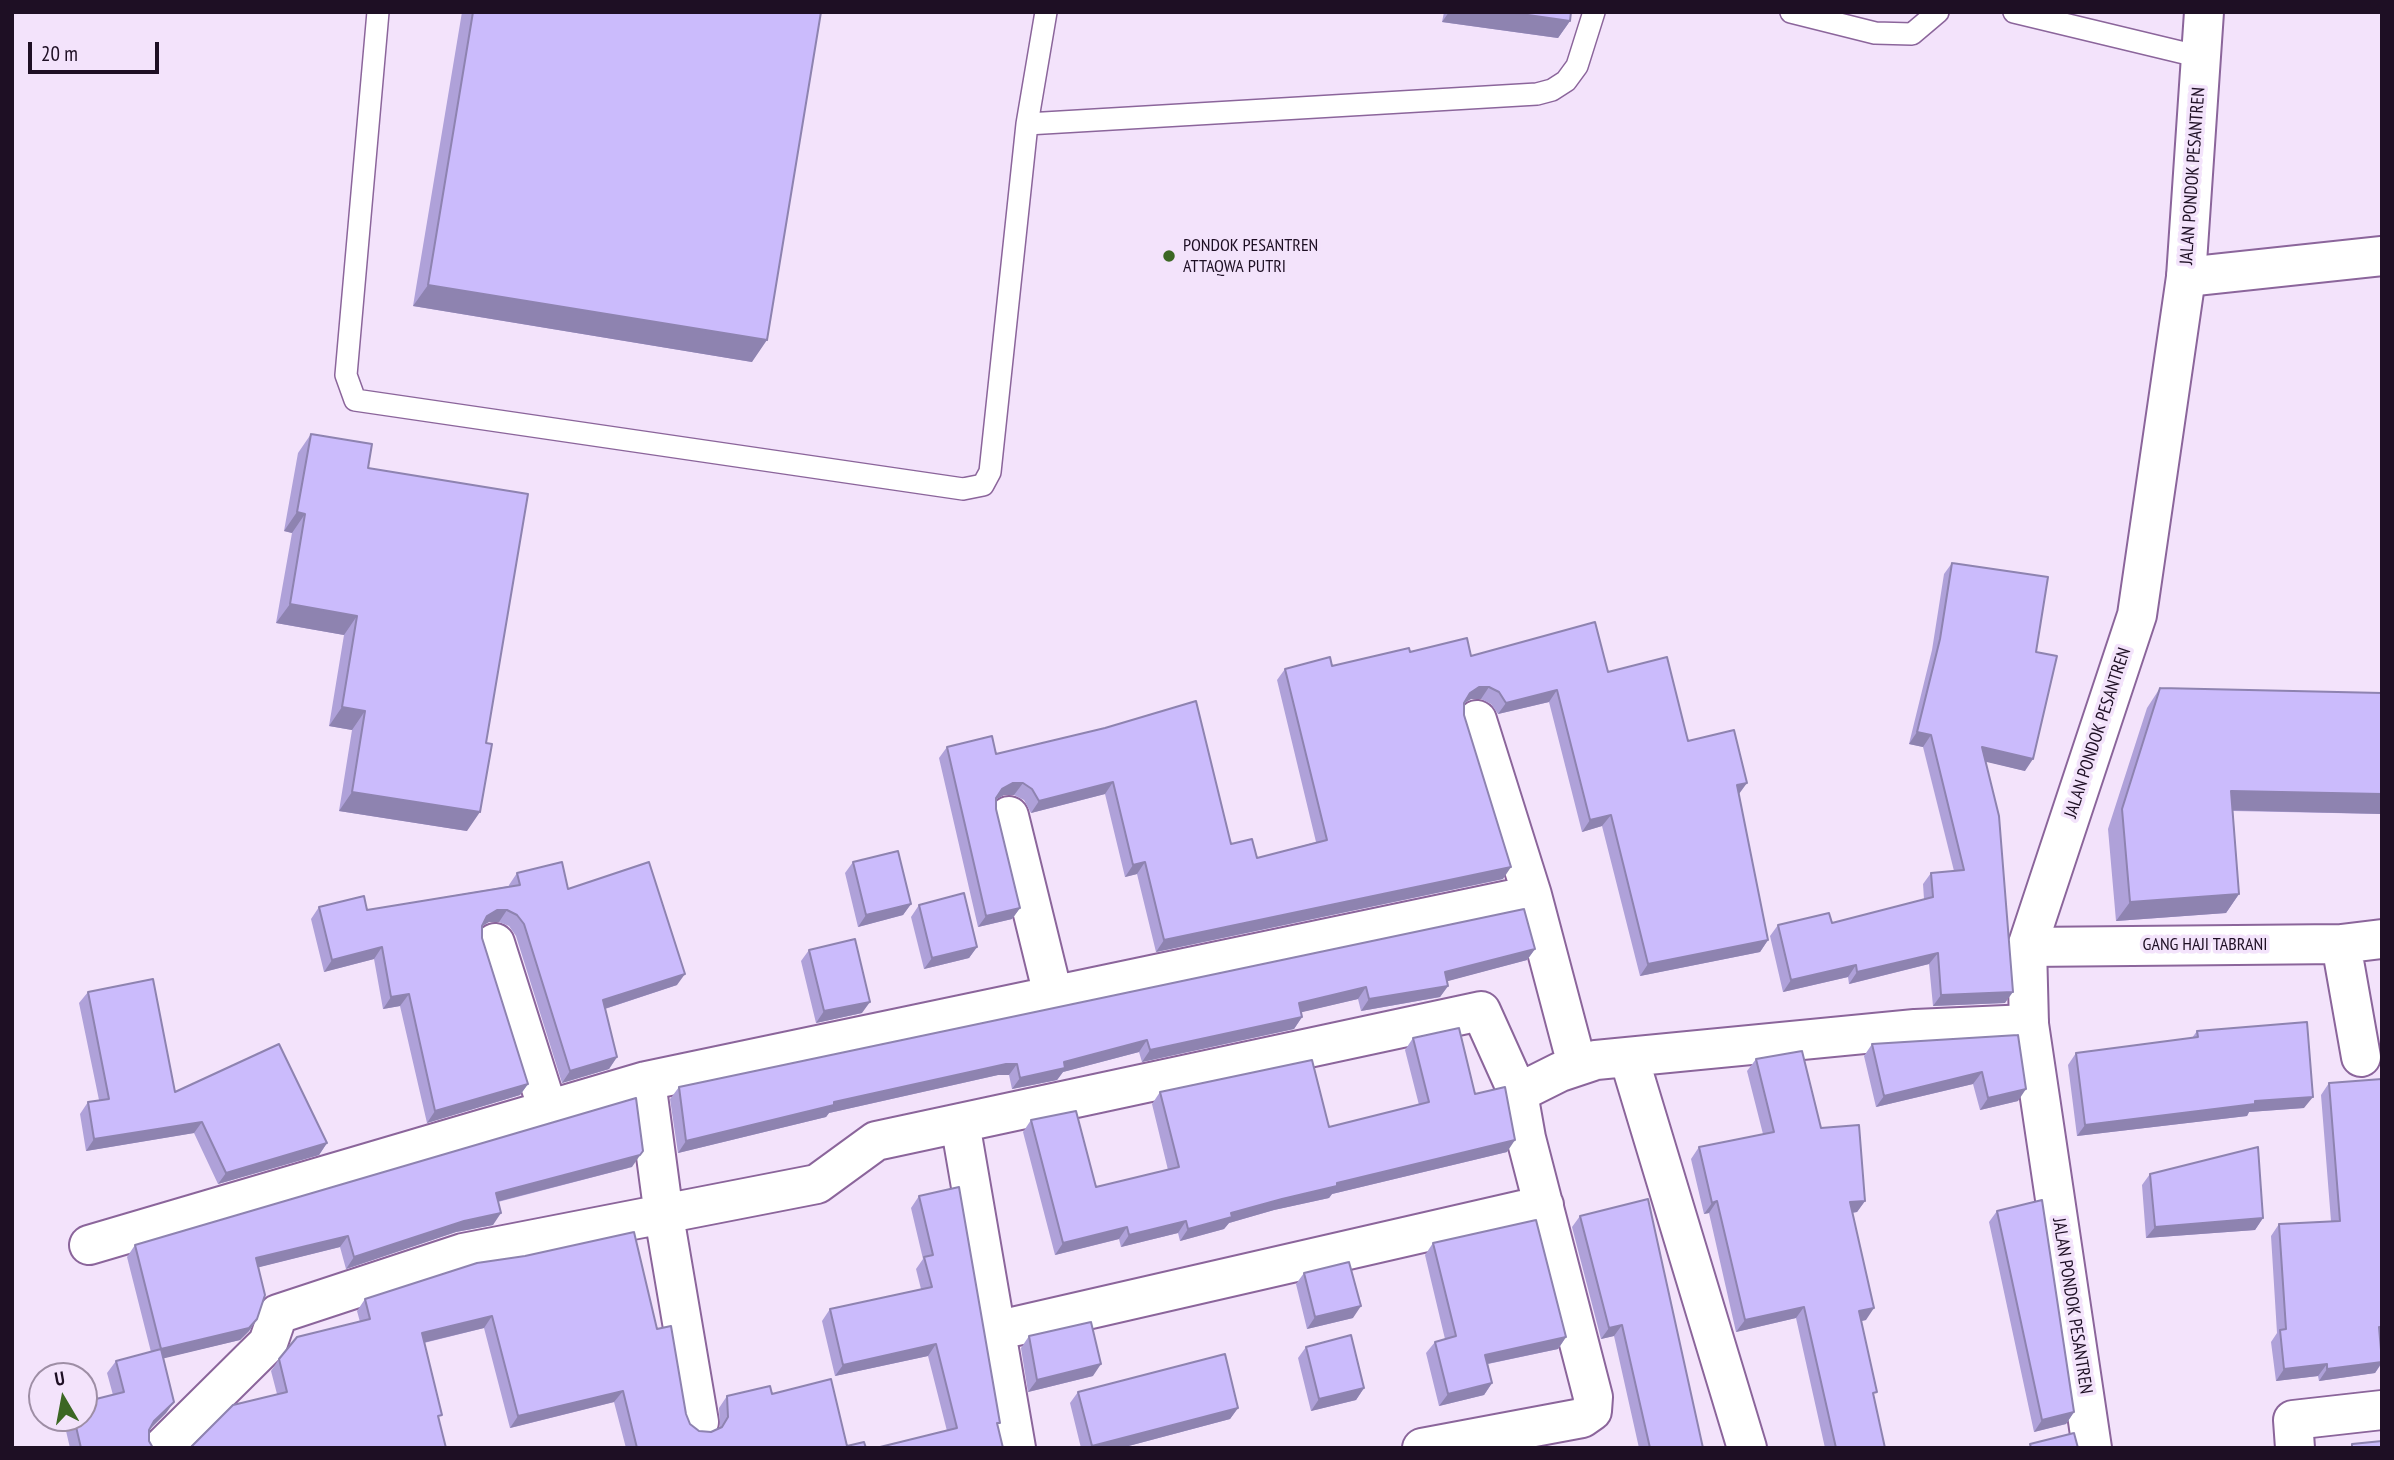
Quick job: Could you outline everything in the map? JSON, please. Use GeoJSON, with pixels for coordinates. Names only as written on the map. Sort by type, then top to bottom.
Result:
{"type":"FeatureCollection","features":[{"type":"Feature","properties":{"kind":"street","name":"JALAN PONDOK PESANTREN"},"geometry":{"type":"LineString","coordinates":[[2092,1448],[2029,1024],[2027,947],[2137,615],[2186,277],[2204,12]]}},
{"type":"Feature","properties":{"kind":"street"},"geometry":{"type":"LineString","coordinates":[[2186,277],[2382,256]]}},
{"type":"Feature","properties":{"kind":"street"},"geometry":{"type":"LineString","coordinates":[[1477,720],[1532,895],[1605,1060],[1747,1448]]}},
{"type":"Feature","properties":{"kind":"street"},"geometry":{"type":"LineString","coordinates":[[1009,816],[1053,995]]}},
{"type":"Feature","properties":{"kind":"street"},"geometry":{"type":"LineString","coordinates":[[89,1245],[646,1081],[1532,895]]}},
{"type":"Feature","properties":{"kind":"street","name":"GANG HAJI TABRANI"},"geometry":{"type":"LineString","coordinates":[[2027,947],[2341,944],[2382,939]]}},
{"type":"Feature","properties":{"kind":"street"},"geometry":{"type":"LineString","coordinates":[[495,943],[548,1110]]}},
{"type":"Feature","properties":{"kind":"street"},"geometry":{"type":"LineString","coordinates":[[2341,944],[2361,1057]]}},
{"type":"Feature","properties":{"kind":"street"},"geometry":{"type":"LineString","coordinates":[[162,1448],[268,1343],[278,1314],[463,1253],[664,1216],[817,1184],[876,1141],[1481,1011],[1518,1093],[1593,1397],[1592,1411],[1583,1418],[1422,1448]]}},
{"type":"Feature","properties":{"kind":"street"},"geometry":{"type":"LineString","coordinates":[[1518,1093],[1605,1060],[1915,1029],[2029,1024]]}},
{"type":"Feature","properties":{"kind":"street"},"geometry":{"type":"LineString","coordinates":[[646,1081],[664,1216],[699,1422]]}},
{"type":"Feature","properties":{"kind":"street"},"geometry":{"type":"LineString","coordinates":[[960,1123],[1016,1448]]}},
{"type":"Feature","properties":{"kind":"street"},"geometry":{"type":"LineString","coordinates":[[995,1331],[1544,1205]]}},
{"type":"Feature","properties":{"kind":"street"},"geometry":{"type":"LineString","coordinates":[[2295,1448],[2293,1420],[2382,1410]]}},
{"type":"Feature","properties":{"kind":"lane"},"geometry":{"type":"LineString","coordinates":[[378,12],[346,375],[355,400],[963,489],[983,485],[990,472],[1027,124],[1046,12]]}},
{"type":"Feature","properties":{"kind":"lane"},"geometry":{"type":"LineString","coordinates":[[1027,124],[1537,94],[1552,90],[1566,81],[1577,66],[1594,12]]}},
{"type":"Feature","properties":{"kind":"lane"},"geometry":{"type":"LineString","coordinates":[[1791,12],[1875,33],[1912,34],[1938,12]]}},
{"type":"Feature","properties":{"kind":"lane"},"geometry":{"type":"LineString","coordinates":[[2014,12],[2201,57]]}},
{"type":"Feature","properties":{"kind":"building"},"geometry":{"type":"Polygon","coordinates":[[[473,12],[821,12],[767,340],[428,285],[473,12]]]}},
{"type":"Feature","properties":{"kind":"building"},"geometry":{"type":"Polygon","coordinates":[[[1507,12],[1571,12],[1570,21],[1507,12]]]}},
{"type":"Feature","properties":{"kind":"building"},"geometry":{"type":"Polygon","coordinates":[[[311,434],[372,444],[368,468],[528,494],[486,743],[492,744],[480,812],[352,792],[365,711],[342,707],[357,616],[290,604],[305,514],[297,512],[311,434]]]}},
{"type":"Feature","properties":{"kind":"building"},"geometry":{"type":"Polygon","coordinates":[[[1952,563],[2048,577],[2036,652],[2057,656],[2033,759],[1982,747],[1999,816],[2013,992],[1941,995],[1938,953],[1857,972],[1856,965],[1791,980],[1778,925],[1829,913],[1832,923],[1933,897],[1931,873],[1964,870],[1931,735],[1917,732],[1940,639],[1952,563]]]}},
{"type":"Feature","properties":{"kind":"building"},"geometry":{"type":"Polygon","coordinates":[[[1595,622],[1608,672],[1667,657],[1688,741],[1734,730],[1747,783],[1737,785],[1768,940],[1648,964],[1611,815],[1590,820],[1557,690],[1506,703],[1499,692],[1489,687],[1479,687],[1470,693],[1464,703],[1464,715],[1511,867],[1164,940],[1145,862],[1133,865],[1113,782],[1039,801],[1032,789],[1023,783],[1013,783],[1002,789],[996,798],[996,809],[1020,908],[986,916],[947,747],[992,736],[996,754],[1105,728],[1196,701],[1231,844],[1252,839],[1257,858],[1327,840],[1285,669],[1330,657],[1332,666],[1409,648],[1410,652],[1467,638],[1471,656],[1595,622]]]}},
{"type":"Feature","properties":{"kind":"building"},"geometry":{"type":"Polygon","coordinates":[[[2160,688],[2382,693],[2382,794],[2231,791],[2239,894],[2130,902],[2122,809],[2160,688]]]}},
{"type":"Feature","properties":{"kind":"building"},"geometry":{"type":"Polygon","coordinates":[[[898,851],[911,904],[866,915],[853,862],[898,851]]]}},
{"type":"Feature","properties":{"kind":"building"},"geometry":{"type":"Polygon","coordinates":[[[562,862],[568,889],[649,862],[685,974],[603,1000],[617,1057],[570,1071],[524,924],[517,915],[507,910],[497,910],[487,916],[482,926],[482,938],[528,1084],[435,1111],[409,994],[391,997],[382,947],[332,960],[319,907],[364,896],[367,910],[520,885],[517,873],[562,862]]]}},
{"type":"Feature","properties":{"kind":"building"},"geometry":{"type":"Polygon","coordinates":[[[964,893],[977,947],[932,958],[919,905],[964,893]]]}},
{"type":"Feature","properties":{"kind":"building"},"geometry":{"type":"Polygon","coordinates":[[[1524,909],[1535,949],[1445,972],[1448,986],[1369,999],[1366,987],[1299,1003],[1302,1017],[1150,1050],[1147,1040],[1064,1062],[1065,1068],[1020,1078],[1017,1064],[1006,1064],[834,1102],[834,1105],[686,1141],[679,1087],[1524,909]]]}},
{"type":"Feature","properties":{"kind":"building"},"geometry":{"type":"Polygon","coordinates":[[[855,939],[870,1002],[824,1011],[809,950],[855,939]]]}},
{"type":"Feature","properties":{"kind":"building"},"geometry":{"type":"Polygon","coordinates":[[[153,979],[175,1092],[279,1044],[327,1143],[226,1173],[202,1122],[94,1139],[88,1102],[109,1099],[88,992],[153,979]]]}},
{"type":"Feature","properties":{"kind":"building"},"geometry":{"type":"Polygon","coordinates":[[[2307,1022],[2313,1097],[2255,1101],[2255,1104],[2085,1125],[2076,1053],[2198,1037],[2197,1031],[2307,1022]]]}},
{"type":"Feature","properties":{"kind":"building"},"geometry":{"type":"Polygon","coordinates":[[[1459,1028],[1475,1094],[1505,1087],[1515,1140],[1337,1183],[1337,1186],[1231,1213],[1232,1217],[1188,1229],[1186,1221],[1129,1235],[1127,1227],[1063,1243],[1031,1120],[1076,1111],[1096,1187],[1179,1167],[1160,1092],[1312,1060],[1329,1127],[1429,1102],[1413,1038],[1459,1028]]]}},
{"type":"Feature","properties":{"kind":"building"},"geometry":{"type":"Polygon","coordinates":[[[2018,1035],[2026,1089],[1988,1098],[1982,1072],[1884,1096],[1872,1044],[2018,1035]]]}},
{"type":"Feature","properties":{"kind":"building"},"geometry":{"type":"Polygon","coordinates":[[[1802,1051],[1821,1128],[1859,1125],[1865,1201],[1850,1202],[1874,1308],[1859,1311],[1877,1392],[1873,1393],[1885,1448],[1836,1448],[1804,1307],[1745,1320],[1717,1201],[1712,1203],[1699,1147],[1774,1132],[1756,1059],[1802,1051]]]}},
{"type":"Feature","properties":{"kind":"building"},"geometry":{"type":"Polygon","coordinates":[[[2382,1079],[2382,1327],[2379,1327],[2382,1362],[2327,1369],[2327,1364],[2284,1369],[2280,1330],[2286,1329],[2279,1224],[2340,1221],[2329,1083],[2382,1079]]]}},
{"type":"Feature","properties":{"kind":"building"},"geometry":{"type":"Polygon","coordinates":[[[636,1098],[643,1151],[640,1155],[496,1193],[501,1213],[464,1221],[354,1257],[348,1236],[256,1258],[265,1295],[257,1319],[249,1328],[161,1349],[135,1245],[636,1098]]]}},
{"type":"Feature","properties":{"kind":"building"},"geometry":{"type":"Polygon","coordinates":[[[2258,1147],[2263,1218],[2155,1227],[2150,1174],[2258,1147]]]}},
{"type":"Feature","properties":{"kind":"building"},"geometry":{"type":"Polygon","coordinates":[[[959,1187],[1003,1448],[876,1448],[957,1428],[936,1344],[843,1365],[830,1309],[932,1287],[924,1257],[933,1255],[919,1196],[959,1187]]]}},
{"type":"Feature","properties":{"kind":"building"},"geometry":{"type":"Polygon","coordinates":[[[1648,1199],[1703,1448],[1650,1448],[1622,1325],[1609,1328],[1580,1216],[1648,1199]]]}},
{"type":"Feature","properties":{"kind":"building"},"geometry":{"type":"Polygon","coordinates":[[[2042,1200],[2074,1412],[2042,1420],[1997,1211],[2042,1200]]]}},
{"type":"Feature","properties":{"kind":"building"},"geometry":{"type":"Polygon","coordinates":[[[1536,1220],[1566,1337],[1485,1355],[1492,1383],[1448,1394],[1435,1342],[1456,1336],[1433,1243],[1536,1220]]]}},
{"type":"Feature","properties":{"kind":"building"},"geometry":{"type":"Polygon","coordinates":[[[634,1232],[657,1329],[671,1326],[690,1424],[699,1431],[711,1432],[722,1427],[728,1417],[727,1396],[770,1386],[772,1394],[831,1379],[847,1446],[864,1442],[866,1448],[637,1448],[623,1391],[518,1416],[492,1316],[422,1333],[442,1415],[438,1416],[446,1448],[190,1448],[233,1405],[287,1392],[279,1359],[297,1337],[370,1319],[365,1299],[477,1263],[525,1256],[634,1232]]]}},
{"type":"Feature","properties":{"kind":"building"},"geometry":{"type":"Polygon","coordinates":[[[1349,1262],[1361,1306],[1315,1317],[1304,1273],[1349,1262]]]}},
{"type":"Feature","properties":{"kind":"building"},"geometry":{"type":"Polygon","coordinates":[[[1091,1322],[1101,1364],[1037,1380],[1029,1336],[1091,1322]]]}},
{"type":"Feature","properties":{"kind":"building"},"geometry":{"type":"Polygon","coordinates":[[[1351,1335],[1364,1388],[1319,1399],[1306,1347],[1351,1335]]]}},
{"type":"Feature","properties":{"kind":"building"},"geometry":{"type":"Polygon","coordinates":[[[161,1349],[174,1402],[154,1421],[149,1430],[149,1441],[153,1448],[81,1448],[77,1432],[98,1432],[98,1398],[124,1392],[116,1361],[161,1349]]]}},
{"type":"Feature","properties":{"kind":"building"},"geometry":{"type":"Polygon","coordinates":[[[1225,1354],[1238,1408],[1092,1446],[1078,1392],[1225,1354]]]}},
{"type":"Feature","properties":{"kind":"building"},"geometry":{"type":"Polygon","coordinates":[[[2074,1433],[2078,1448],[2031,1448],[2030,1444],[2074,1433]]]}},
{"type":"Feature","properties":{"kind":"building"},"geometry":{"type":"Polygon","coordinates":[[[2382,1441],[2382,1448],[2352,1448],[2352,1444],[2382,1441]]]}},
{"type":"Feature","properties":{"kind":"place","name":"PONDOK PESANTREN ATTAQWA PUTRI"},"geometry":{"type":"Point","coordinates":[1169,256]}}]}
